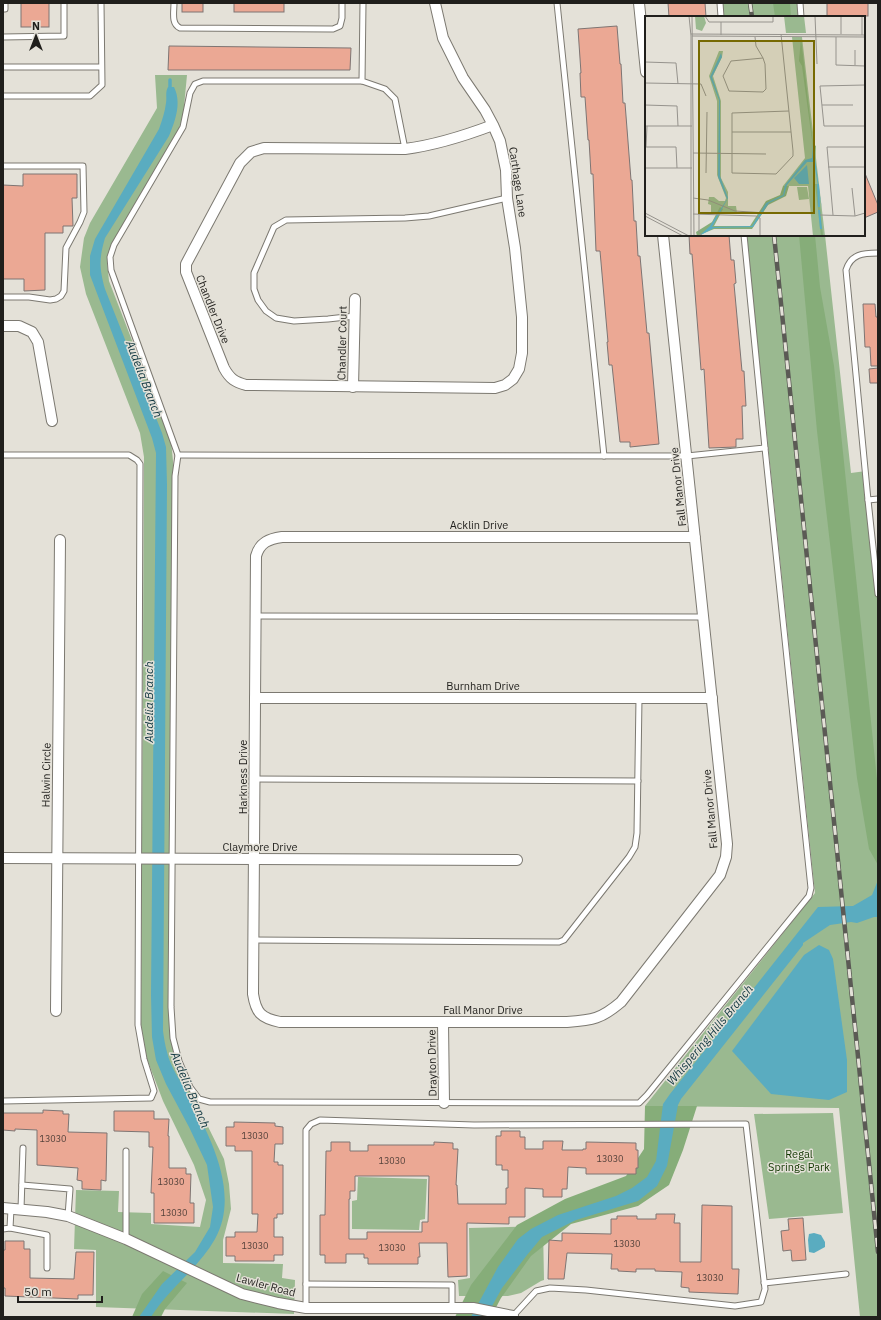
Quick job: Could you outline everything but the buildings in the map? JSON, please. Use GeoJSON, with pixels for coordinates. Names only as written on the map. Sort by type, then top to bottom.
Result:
{"type":"FeatureCollection","features":[{"type":"Feature","properties":{"kind":"street","name":"Carthage Lane"},"geometry":{"type":"LineString","coordinates":[[435,3],[443,38],[452,58],[463,78],[485,110],[500,141],[506,170],[522,317],[522,353],[519,369],[514,379]]}},
{"type":"Feature","properties":{"kind":"street"},"geometry":{"type":"LineString","coordinates":[[639,3],[645,62]]}},
{"type":"Feature","properties":{"kind":"street","name":"Chandler Drive"},"geometry":{"type":"LineString","coordinates":[[493,125],[466,136],[425,146],[405,149],[264,148],[251,152],[240,163],[186,264],[186,272],[224,368],[234,382],[246,385],[495,388],[505,385],[514,379]]}},
{"type":"Feature","properties":{"kind":"street","name":"Fall Manor Drive"},"geometry":{"type":"LineString","coordinates":[[258,1012],[267,1019],[280,1022],[567,1022],[590,1020],[608,1013],[621,1002],[720,875],[726,857],[727,844],[663,236]]}},
{"type":"Feature","properties":{"kind":"street","name":"Chandler Court"},"geometry":{"type":"LineString","coordinates":[[353,387],[355,299]]}},
{"type":"Feature","properties":{"kind":"street"},"geometry":{"type":"LineString","coordinates":[[3,326],[19,326],[32,332],[38,342],[52,421]]}},
{"type":"Feature","properties":{"kind":"street","name":"Acklin Drive"},"geometry":{"type":"LineString","coordinates":[[263,543],[272,538],[282,537],[695,537]]}},
{"type":"Feature","properties":{"kind":"street","name":"Halwin Circle"},"geometry":{"type":"LineString","coordinates":[[56,1011],[60,540]]}},
{"type":"Feature","properties":{"kind":"street","name":"Harkness Drive"},"geometry":{"type":"LineString","coordinates":[[258,1012],[254,1003],[253,994],[256,556],[258,549],[263,543]]}},
{"type":"Feature","properties":{"kind":"street","name":"Burnham Drive"},"geometry":{"type":"LineString","coordinates":[[255,698],[712,698]]}},
{"type":"Feature","properties":{"kind":"street","name":"Claymore Drive"},"geometry":{"type":"LineString","coordinates":[[3,858],[517,860]]}},
{"type":"Feature","properties":{"kind":"street","name":"Drayton Drive"},"geometry":{"type":"LineString","coordinates":[[443,1022],[444,1103]]}},
{"type":"Feature","properties":{"kind":"street","name":"Lawler Road"},"geometry":{"type":"LineString","coordinates":[[12,1209],[68,1216],[126,1239],[199,1275],[242,1294],[278,1303],[306,1308],[473,1308],[513,1316]]}},
{"type":"Feature","properties":{"kind":"lane"},"geometry":{"type":"LineString","coordinates":[[3,9],[5,9],[5,3]]}},
{"type":"Feature","properties":{"kind":"lane"},"geometry":{"type":"LineString","coordinates":[[3,36],[64,36],[64,3]]}},
{"type":"Feature","properties":{"kind":"lane"},"geometry":{"type":"LineString","coordinates":[[3,96],[90,96],[102,85],[101,3]]}},
{"type":"Feature","properties":{"kind":"lane"},"geometry":{"type":"LineString","coordinates":[[174,3],[174,22],[180,28],[333,29],[340,26],[342,18],[342,3]]}},
{"type":"Feature","properties":{"kind":"lane"},"geometry":{"type":"LineString","coordinates":[[362,81],[363,3]]}},
{"type":"Feature","properties":{"kind":"lane"},"geometry":{"type":"LineString","coordinates":[[557,3],[604,456]]}},
{"type":"Feature","properties":{"kind":"lane"},"geometry":{"type":"LineString","coordinates":[[720,3],[721,16]]}},
{"type":"Feature","properties":{"kind":"lane"},"geometry":{"type":"LineString","coordinates":[[800,3],[801,16]]}},
{"type":"Feature","properties":{"kind":"lane"},"geometry":{"type":"LineString","coordinates":[[3,67],[101,67]]}},
{"type":"Feature","properties":{"kind":"lane"},"geometry":{"type":"LineString","coordinates":[[405,149],[395,99],[385,89],[362,81],[203,81],[195,84],[190,92],[183,127],[114,245],[110,257],[111,270],[178,455],[175,476],[170,859],[171,1007],[173,1038],[179,1061],[190,1087],[199,1099],[210,1102],[639,1103],[809,896],[811,888],[744,236]]}},
{"type":"Feature","properties":{"kind":"lane"},"geometry":{"type":"LineString","coordinates":[[3,166],[83,166],[84,212],[66,248],[64,291],[61,296],[50,300],[29,297],[3,297]]}},
{"type":"Feature","properties":{"kind":"lane"},"geometry":{"type":"LineString","coordinates":[[355,316],[294,321],[276,318],[266,311],[258,300],[254,289],[254,274],[274,227],[286,220],[405,218],[429,216],[508,198]]}},
{"type":"Feature","properties":{"kind":"lane"},"geometry":{"type":"LineString","coordinates":[[878,253],[869,253],[856,256],[849,262],[846,270],[878,594]]}},
{"type":"Feature","properties":{"kind":"lane"},"geometry":{"type":"LineString","coordinates":[[178,455],[687,456],[765,448]]}},
{"type":"Feature","properties":{"kind":"lane"},"geometry":{"type":"LineString","coordinates":[[3,455],[129,455],[140,464],[144,859],[138,1024],[144,1059],[154,1091],[151,1098],[3,1101]]}},
{"type":"Feature","properties":{"kind":"lane"},"geometry":{"type":"LineString","coordinates":[[868,500],[878,499]]}},
{"type":"Feature","properties":{"kind":"lane"},"geometry":{"type":"LineString","coordinates":[[256,616],[703,617]]}},
{"type":"Feature","properties":{"kind":"lane"},"geometry":{"type":"LineString","coordinates":[[254,940],[559,942],[564,940],[630,857],[636,847],[639,698]]}},
{"type":"Feature","properties":{"kind":"lane"},"geometry":{"type":"LineString","coordinates":[[254,779],[638,781]]}},
{"type":"Feature","properties":{"kind":"lane"},"geometry":{"type":"LineString","coordinates":[[306,1308],[306,1130],[311,1124],[320,1120],[474,1125],[746,1124],[765,1289],[761,1302],[735,1306],[586,1290],[550,1288],[536,1291],[513,1316]]}},
{"type":"Feature","properties":{"kind":"lane"},"geometry":{"type":"LineString","coordinates":[[10,1228],[12,1209],[22,1185],[23,1148]]}},
{"type":"Feature","properties":{"kind":"lane"},"geometry":{"type":"LineString","coordinates":[[126,1151],[126,1239]]}},
{"type":"Feature","properties":{"kind":"lane"},"geometry":{"type":"LineString","coordinates":[[22,1185],[70,1189],[68,1216]]}},
{"type":"Feature","properties":{"kind":"lane"},"geometry":{"type":"LineString","coordinates":[[3,1229],[10,1228],[47,1235],[47,1268]]}},
{"type":"Feature","properties":{"kind":"lane"},"geometry":{"type":"LineString","coordinates":[[764,1283],[846,1274]]}},
{"type":"Feature","properties":{"kind":"lane"},"geometry":{"type":"LineString","coordinates":[[306,1284],[452,1285],[452,1308]]}},
{"type":"Feature","properties":{"kind":"green space"},"geometry":{"type":"Polygon","coordinates":[[[722,3],[799,3],[801,16],[723,16],[722,3]]]}},
{"type":"Feature","properties":{"kind":"green space"},"geometry":{"type":"Polygon","coordinates":[[[773,3],[790,3],[791,16],[775,16],[773,3]]]}},
{"type":"Feature","properties":{"kind":"green space"},"geometry":{"type":"Polygon","coordinates":[[[155,75],[187,75],[183,117],[176,136],[113,241],[107,262],[109,281],[171,441],[173,461],[172,1029],[184,1078],[224,1159],[229,1184],[231,1209],[223,1240],[223,1263],[283,1264],[282,1278],[295,1280],[294,1314],[96,1307],[96,1250],[74,1249],[76,1190],[119,1191],[118,1212],[151,1213],[151,1224],[200,1227],[206,1200],[194,1165],[163,1101],[147,1059],[141,1025],[144,457],[140,433],[86,294],[80,267],[84,238],[90,223],[157,108],[155,75]]]}},
{"type":"Feature","properties":{"kind":"green space"},"geometry":{"type":"Polygon","coordinates":[[[746,236],[825,236],[851,473],[866,471],[878,590],[878,1317],[860,1317],[839,1108],[645,1106],[815,893],[746,236]]]}},
{"type":"Feature","properties":{"kind":"green space"},"geometry":{"type":"Polygon","coordinates":[[[799,236],[815,236],[820,287],[834,366],[878,789],[878,865],[869,849],[857,778],[817,431],[799,236]]]}},
{"type":"Feature","properties":{"kind":"green space"},"geometry":{"type":"Polygon","coordinates":[[[645,1106],[697,1106],[683,1150],[669,1185],[638,1206],[571,1224],[531,1256],[501,1298],[491,1317],[455,1317],[471,1285],[517,1225],[565,1199],[626,1176],[644,1149],[645,1106]]]}},
{"type":"Feature","properties":{"kind":"green space","name":"Regal Springs Park"},"geometry":{"type":"Polygon","coordinates":[[[833,1113],[843,1213],[769,1219],[754,1114],[833,1113]]]}},
{"type":"Feature","properties":{"kind":"green space"},"geometry":{"type":"Polygon","coordinates":[[[358,1177],[427,1179],[425,1219],[420,1220],[419,1230],[352,1229],[352,1201],[357,1200],[358,1177]]]}},
{"type":"Feature","properties":{"kind":"green space"},"geometry":{"type":"Polygon","coordinates":[[[543,1226],[544,1280],[521,1293],[508,1296],[459,1296],[458,1280],[470,1278],[469,1228],[543,1226]]]}},
{"type":"Feature","properties":{"kind":"green space"},"geometry":{"type":"Polygon","coordinates":[[[163,1271],[187,1283],[165,1309],[161,1317],[132,1317],[142,1294],[163,1271]]]}},
{"type":"Feature","properties":{"kind":"water"},"geometry":{"type":"Polygon","coordinates":[[[168,87],[174,87],[178,106],[169,136],[105,238],[101,258],[101,269],[105,289],[162,433],[166,447],[163,1031],[170,1062],[196,1109],[219,1164],[225,1202],[222,1221],[215,1239],[208,1250],[166,1297],[151,1317],[139,1317],[162,1284],[195,1252],[210,1227],[213,1207],[207,1165],[166,1084],[156,1060],[152,1037],[151,995],[156,453],[152,438],[90,275],[90,256],[95,239],[159,129],[165,110],[168,87]]]}},
{"type":"Feature","properties":{"kind":"water"},"geometry":{"type":"Polygon","coordinates":[[[878,880],[878,917],[857,923],[851,922],[830,925],[803,943],[803,945],[681,1099],[678,1105],[667,1166],[657,1186],[638,1201],[576,1220],[542,1237],[502,1288],[486,1317],[471,1317],[498,1267],[518,1239],[531,1229],[558,1215],[616,1196],[632,1188],[647,1177],[656,1161],[663,1104],[670,1094],[818,907],[853,906],[872,895],[878,880]]]}},
{"type":"Feature","properties":{"kind":"water"},"geometry":{"type":"Polygon","coordinates":[[[819,945],[829,950],[833,959],[847,1060],[847,1092],[829,1100],[771,1094],[732,1051],[804,955],[819,945]]]}},
{"type":"Feature","properties":{"kind":"water"},"geometry":{"type":"Polygon","coordinates":[[[814,1233],[821,1235],[825,1242],[825,1247],[814,1253],[809,1252],[808,1240],[809,1234],[814,1233]]]}},
{"type":"Feature","properties":{"kind":"waterway","name":"Audelia Branch"},"geometry":{"type":"LineString","coordinates":[[170,80],[170,91]]}},
{"type":"Feature","properties":{"kind":"railway"},"geometry":{"type":"LineString","coordinates":[[750,3],[752,16]]}},
{"type":"Feature","properties":{"kind":"railway"},"geometry":{"type":"LineString","coordinates":[[774,236],[878,1252]]}},
{"type":"Feature","properties":{"kind":"water label","name":"Whispering Hills Branch"},"geometry":{"type":"Point","coordinates":[710,1035]}}]}
